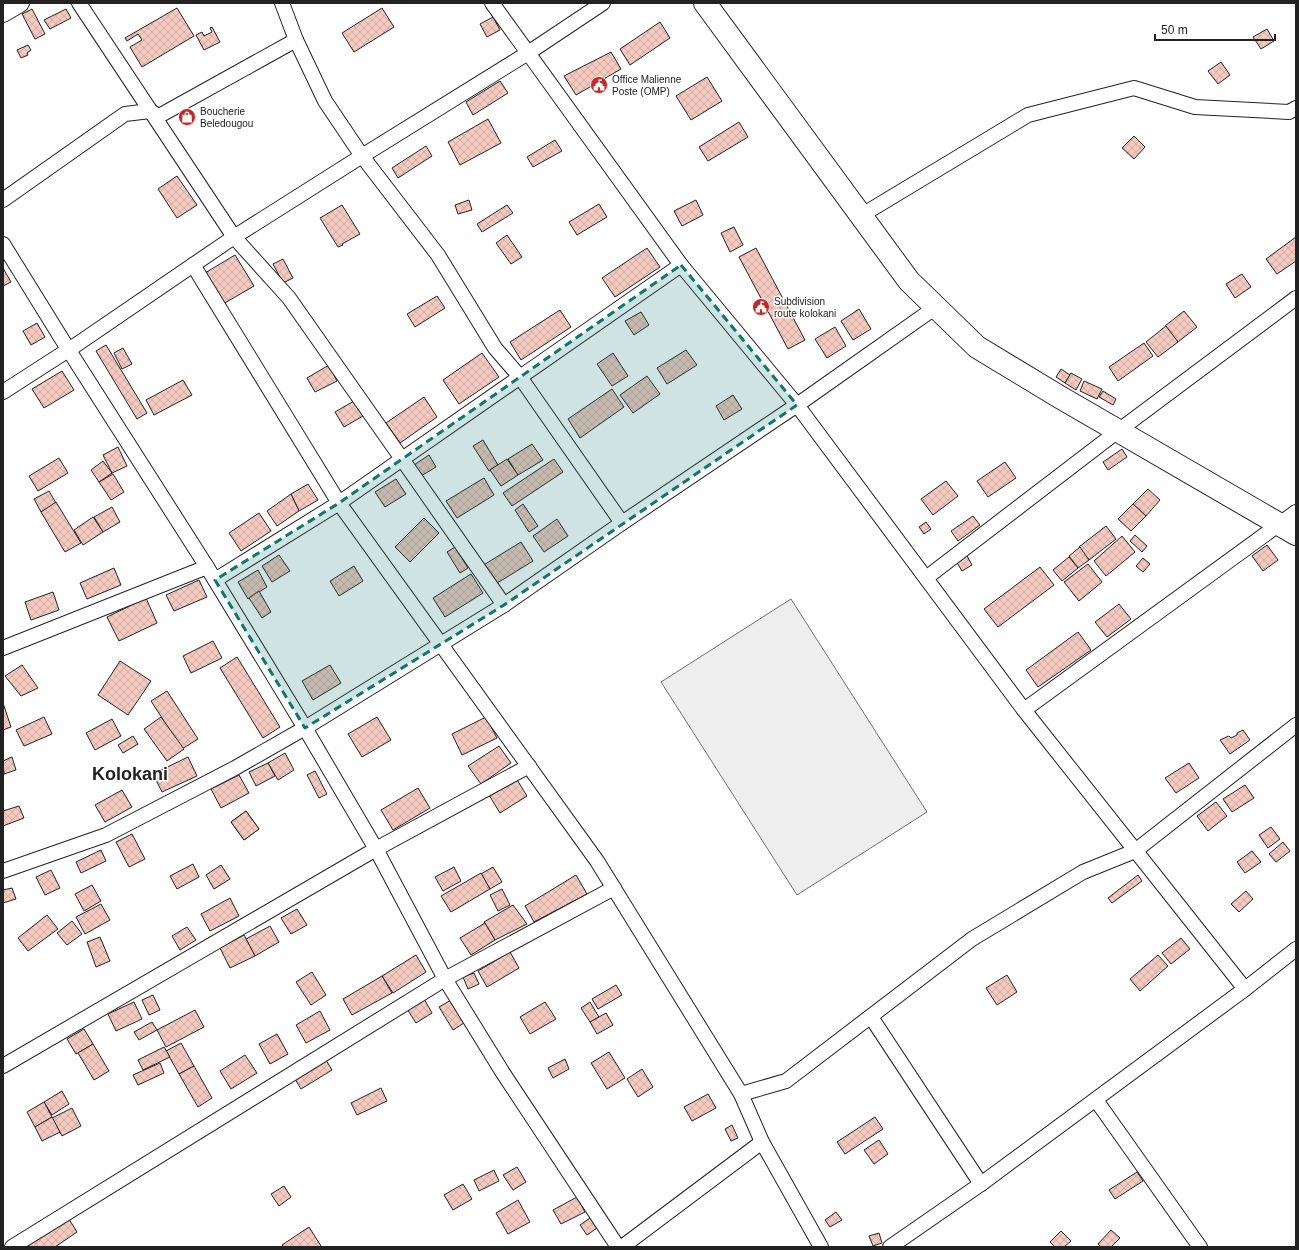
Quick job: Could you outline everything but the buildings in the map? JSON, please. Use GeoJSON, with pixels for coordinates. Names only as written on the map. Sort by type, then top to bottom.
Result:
{"type":"FeatureCollection","features":[{"type":"Feature","properties":{"kind":"highway"},"geometry":{"type":"LineString","coordinates":[[705,3],[909,281],[977,347],[1118,431],[1291,523]]}},
{"type":"Feature","properties":{"kind":"street"},"geometry":{"type":"LineString","coordinates":[[3,13],[20,3]]}},
{"type":"Feature","properties":{"kind":"street"},"geometry":{"type":"LineString","coordinates":[[79,3],[234,237],[289,298],[504,605]]}},
{"type":"Feature","properties":{"kind":"street"},"geometry":{"type":"LineString","coordinates":[[282,3],[296,40],[325,102],[362,156],[438,256],[495,348],[520,377],[622,522]]}},
{"type":"Feature","properties":{"kind":"street"},"geometry":{"type":"LineString","coordinates":[[492,3],[681,265],[797,405],[1024,710],[1245,989]]}},
{"type":"Feature","properties":{"kind":"street"},"geometry":{"type":"LineString","coordinates":[[3,392],[234,237],[528,54],[604,3]]}},
{"type":"Feature","properties":{"kind":"street"},"geometry":{"type":"LineString","coordinates":[[3,200],[125,114],[150,111],[159,116],[296,40]]}},
{"type":"Feature","properties":{"kind":"street"},"geometry":{"type":"LineString","coordinates":[[862,216],[1028,115],[1134,88],[1196,107],[1289,112],[1296,108]]}},
{"type":"Feature","properties":{"kind":"street"},"geometry":{"type":"LineString","coordinates":[[3,244],[207,567],[305,728],[376,849],[445,979],[503,1073],[618,1247]]}},
{"type":"Feature","properties":{"kind":"street"},"geometry":{"type":"LineString","coordinates":[[192,265],[339,502],[597,861],[741,1094],[762,1142],[821,1247]]}},
{"type":"Feature","properties":{"kind":"street"},"geometry":{"type":"LineString","coordinates":[[215,580],[339,502],[681,265]]}},
{"type":"Feature","properties":{"kind":"street"},"geometry":{"type":"LineString","coordinates":[[926,578],[1118,431],[1296,298]]}},
{"type":"Feature","properties":{"kind":"street"},"geometry":{"type":"LineString","coordinates":[[3,871],[106,835],[235,768],[305,728],[504,605],[622,522],[797,405],[936,307]]}},
{"type":"Feature","properties":{"kind":"street"},"geometry":{"type":"LineString","coordinates":[[1024,710],[1291,523]]}},
{"type":"Feature","properties":{"kind":"street"},"geometry":{"type":"LineString","coordinates":[[3,648],[207,567]]}},
{"type":"Feature","properties":{"kind":"street"},"geometry":{"type":"LineString","coordinates":[[741,1094],[786,1081],[972,939],[1083,872],[1135,851],[1296,725]]}},
{"type":"Feature","properties":{"kind":"street"},"geometry":{"type":"LineString","coordinates":[[3,1066],[376,849],[529,766]]}},
{"type":"Feature","properties":{"kind":"street"},"geometry":{"type":"LineString","coordinates":[[12,1247],[445,979],[614,888]]}},
{"type":"Feature","properties":{"kind":"street"},"geometry":{"type":"LineString","coordinates":[[890,1247],[981,1184],[1096,1100],[1296,949]]}},
{"type":"Feature","properties":{"kind":"street"},"geometry":{"type":"LineString","coordinates":[[871,1017],[981,1184]]}},
{"type":"Feature","properties":{"kind":"street"},"geometry":{"type":"LineString","coordinates":[[1096,1100],[1200,1247]]}},
{"type":"Feature","properties":{"kind":"street"},"geometry":{"type":"LineString","coordinates":[[622,1247],[762,1142]]}},
{"type":"Feature","properties":{"kind":"highlighted area"},"geometry":{"type":"Polygon","coordinates":[[[681,265],[797,405],[504,605],[305,728],[215,580],[339,503],[681,265]]]}},
{"type":"Feature","properties":{"kind":"shaded area"},"geometry":{"type":"Polygon","coordinates":[[[791,599],[927,812],[797,895],[661,682],[791,599]]]}},
{"type":"Feature","properties":{"kind":"place","name":"Office Malienne Poste (OMP)"},"geometry":{"type":"Point","coordinates":[599,85]}},
{"type":"Feature","properties":{"kind":"place","name":"Boucherie Beledougou"},"geometry":{"type":"Point","coordinates":[187,117]}},
{"type":"Feature","properties":{"kind":"place","name":"Subdivision route kolokani"},"geometry":{"type":"Point","coordinates":[761,307]}},
{"type":"Feature","properties":{"kind":"district","name":"Kolokani"},"geometry":{"type":"Point","coordinates":[130,774]}}]}
